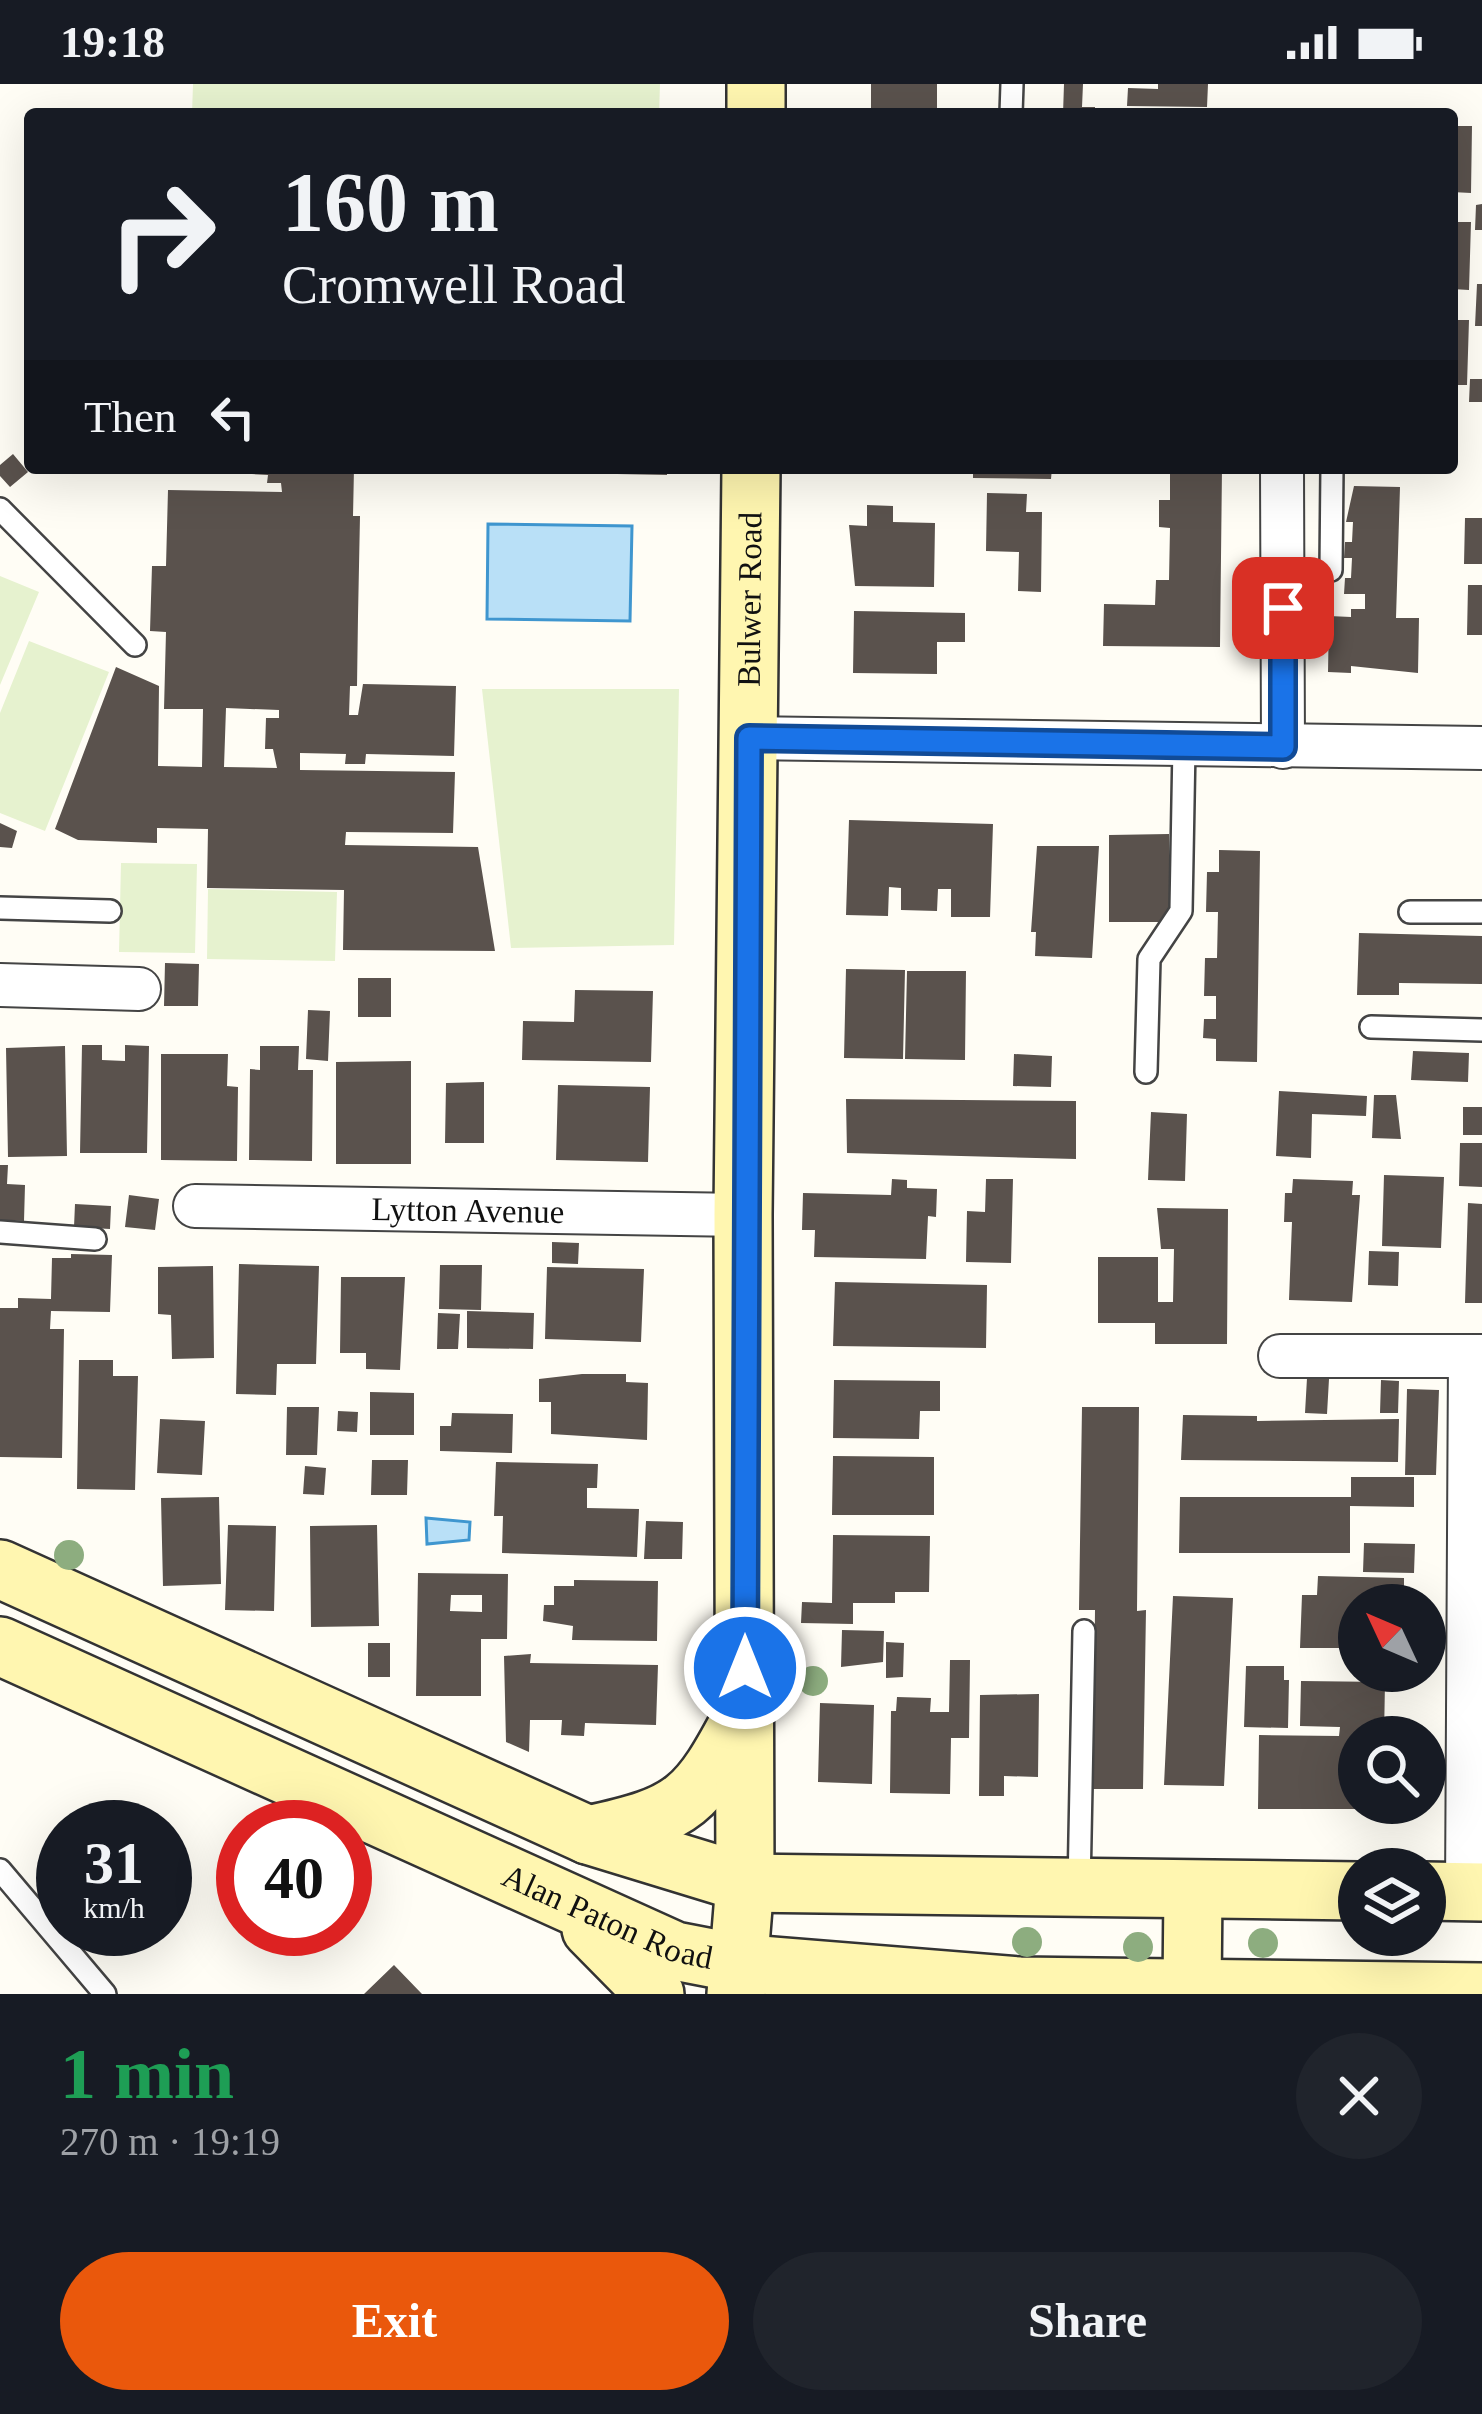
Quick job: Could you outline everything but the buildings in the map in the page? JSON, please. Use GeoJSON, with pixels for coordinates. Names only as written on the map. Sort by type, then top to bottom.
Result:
{"type":"FeatureCollection","features":[{"type":"Feature","properties":{"kind":"street","name":"Bulwer Road"},"geometry":{"type":"LineString","coordinates":[[736,1979],[746,1883],[743,1215],[751,474]]}},
{"type":"Feature","properties":{"kind":"street"},"geometry":{"type":"LineString","coordinates":[[1282,474],[1283,747]]}},
{"type":"Feature","properties":{"kind":"street"},"geometry":{"type":"LineString","coordinates":[[749,738],[1482,748]]}},
{"type":"Feature","properties":{"kind":"street"},"geometry":{"type":"LineString","coordinates":[[0,985],[139,989]]}},
{"type":"Feature","properties":{"kind":"street","name":"Lytton Avenue"},"geometry":{"type":"LineString","coordinates":[[195,1206],[743,1215]]}},
{"type":"Feature","properties":{"kind":"street"},"geometry":{"type":"LineString","coordinates":[[1280,1356],[1476,1356],[1458,1892]]}},
{"type":"Feature","properties":{"kind":"street","name":"Alan Paton Road"},"geometry":{"type":"LineString","coordinates":[[0,1569],[588,1835],[746,1883],[1338,1891]]}},
{"type":"Feature","properties":{"kind":"street","name":"Alan Paton Road"},"geometry":{"type":"LineString","coordinates":[[0,1646],[736,1979],[1482,1992]]}},
{"type":"Feature","properties":{"kind":"street"},"geometry":{"type":"LineString","coordinates":[[588,1835],[654,1821],[676,1809],[699,1791],[745,1713]]}},
{"type":"Feature","properties":{"kind":"street"},"geometry":{"type":"LineString","coordinates":[[588,1835],[673,1901],[736,1979]]}},
{"type":"Feature","properties":{"kind":"street"},"geometry":{"type":"LineString","coordinates":[[1192,1990],[1193,1890]]}},
{"type":"Feature","properties":{"kind":"street"},"geometry":{"type":"LineString","coordinates":[[564,1904],[655,1994]]}},
{"type":"Feature","properties":{"kind":"lane"},"geometry":{"type":"LineString","coordinates":[[1331,570],[1332,474]]}},
{"type":"Feature","properties":{"kind":"lane"},"geometry":{"type":"LineString","coordinates":[[0,509],[135,645]]}},
{"type":"Feature","properties":{"kind":"lane"},"geometry":{"type":"LineString","coordinates":[[1145,1072],[1149,959],[1181,911],[1184,746]]}},
{"type":"Feature","properties":{"kind":"lane"},"geometry":{"type":"LineString","coordinates":[[0,908],[110,911]]}},
{"type":"Feature","properties":{"kind":"lane"},"geometry":{"type":"LineString","coordinates":[[1410,912],[1482,912]]}},
{"type":"Feature","properties":{"kind":"lane"},"geometry":{"type":"LineString","coordinates":[[1371,1027],[1482,1030]]}},
{"type":"Feature","properties":{"kind":"lane"},"geometry":{"type":"LineString","coordinates":[[0,1232],[95,1238]]}},
{"type":"Feature","properties":{"kind":"lane"},"geometry":{"type":"LineString","coordinates":[[1078,1888],[1084,1630]]}},
{"type":"Feature","properties":{"kind":"lane"},"geometry":{"type":"LineString","coordinates":[[0,1870],[105,1994]]}},
{"type":"Feature","properties":{"kind":"green space"},"geometry":{"type":"Polygon","coordinates":[[[193,84],[660,84],[659,108],[192,108],[193,84]]]}},
{"type":"Feature","properties":{"kind":"green space"},"geometry":{"type":"Polygon","coordinates":[[[0,576],[39,592],[0,685],[0,576]]]}},
{"type":"Feature","properties":{"kind":"green space"},"geometry":{"type":"Polygon","coordinates":[[[29,641],[109,672],[45,831],[0,813],[0,713],[29,641]]]}},
{"type":"Feature","properties":{"kind":"green space"},"geometry":{"type":"Polygon","coordinates":[[[482,689],[679,689],[674,945],[511,948],[482,689]]]}},
{"type":"Feature","properties":{"kind":"green space"},"geometry":{"type":"Polygon","coordinates":[[[121,863],[197,864],[195,953],[119,952],[121,863]]]}},
{"type":"Feature","properties":{"kind":"green space"},"geometry":{"type":"Polygon","coordinates":[[[208,889],[337,892],[335,961],[207,959],[208,889]]]}},
{"type":"Feature","properties":{"kind":"water"},"geometry":{"type":"Polygon","coordinates":[[[488,524],[632,526],[630,621],[487,619],[488,524]]]}},
{"type":"Feature","properties":{"kind":"water"},"geometry":{"type":"Polygon","coordinates":[[[426,1518],[470,1522],[469,1540],[427,1544],[426,1518]]]}},
{"type":"Feature","properties":{"kind":"route"},"geometry":{"type":"LineString","coordinates":[[745,1668],[743,1215],[749,738],[1283,747],[1283,608]]}}]}
